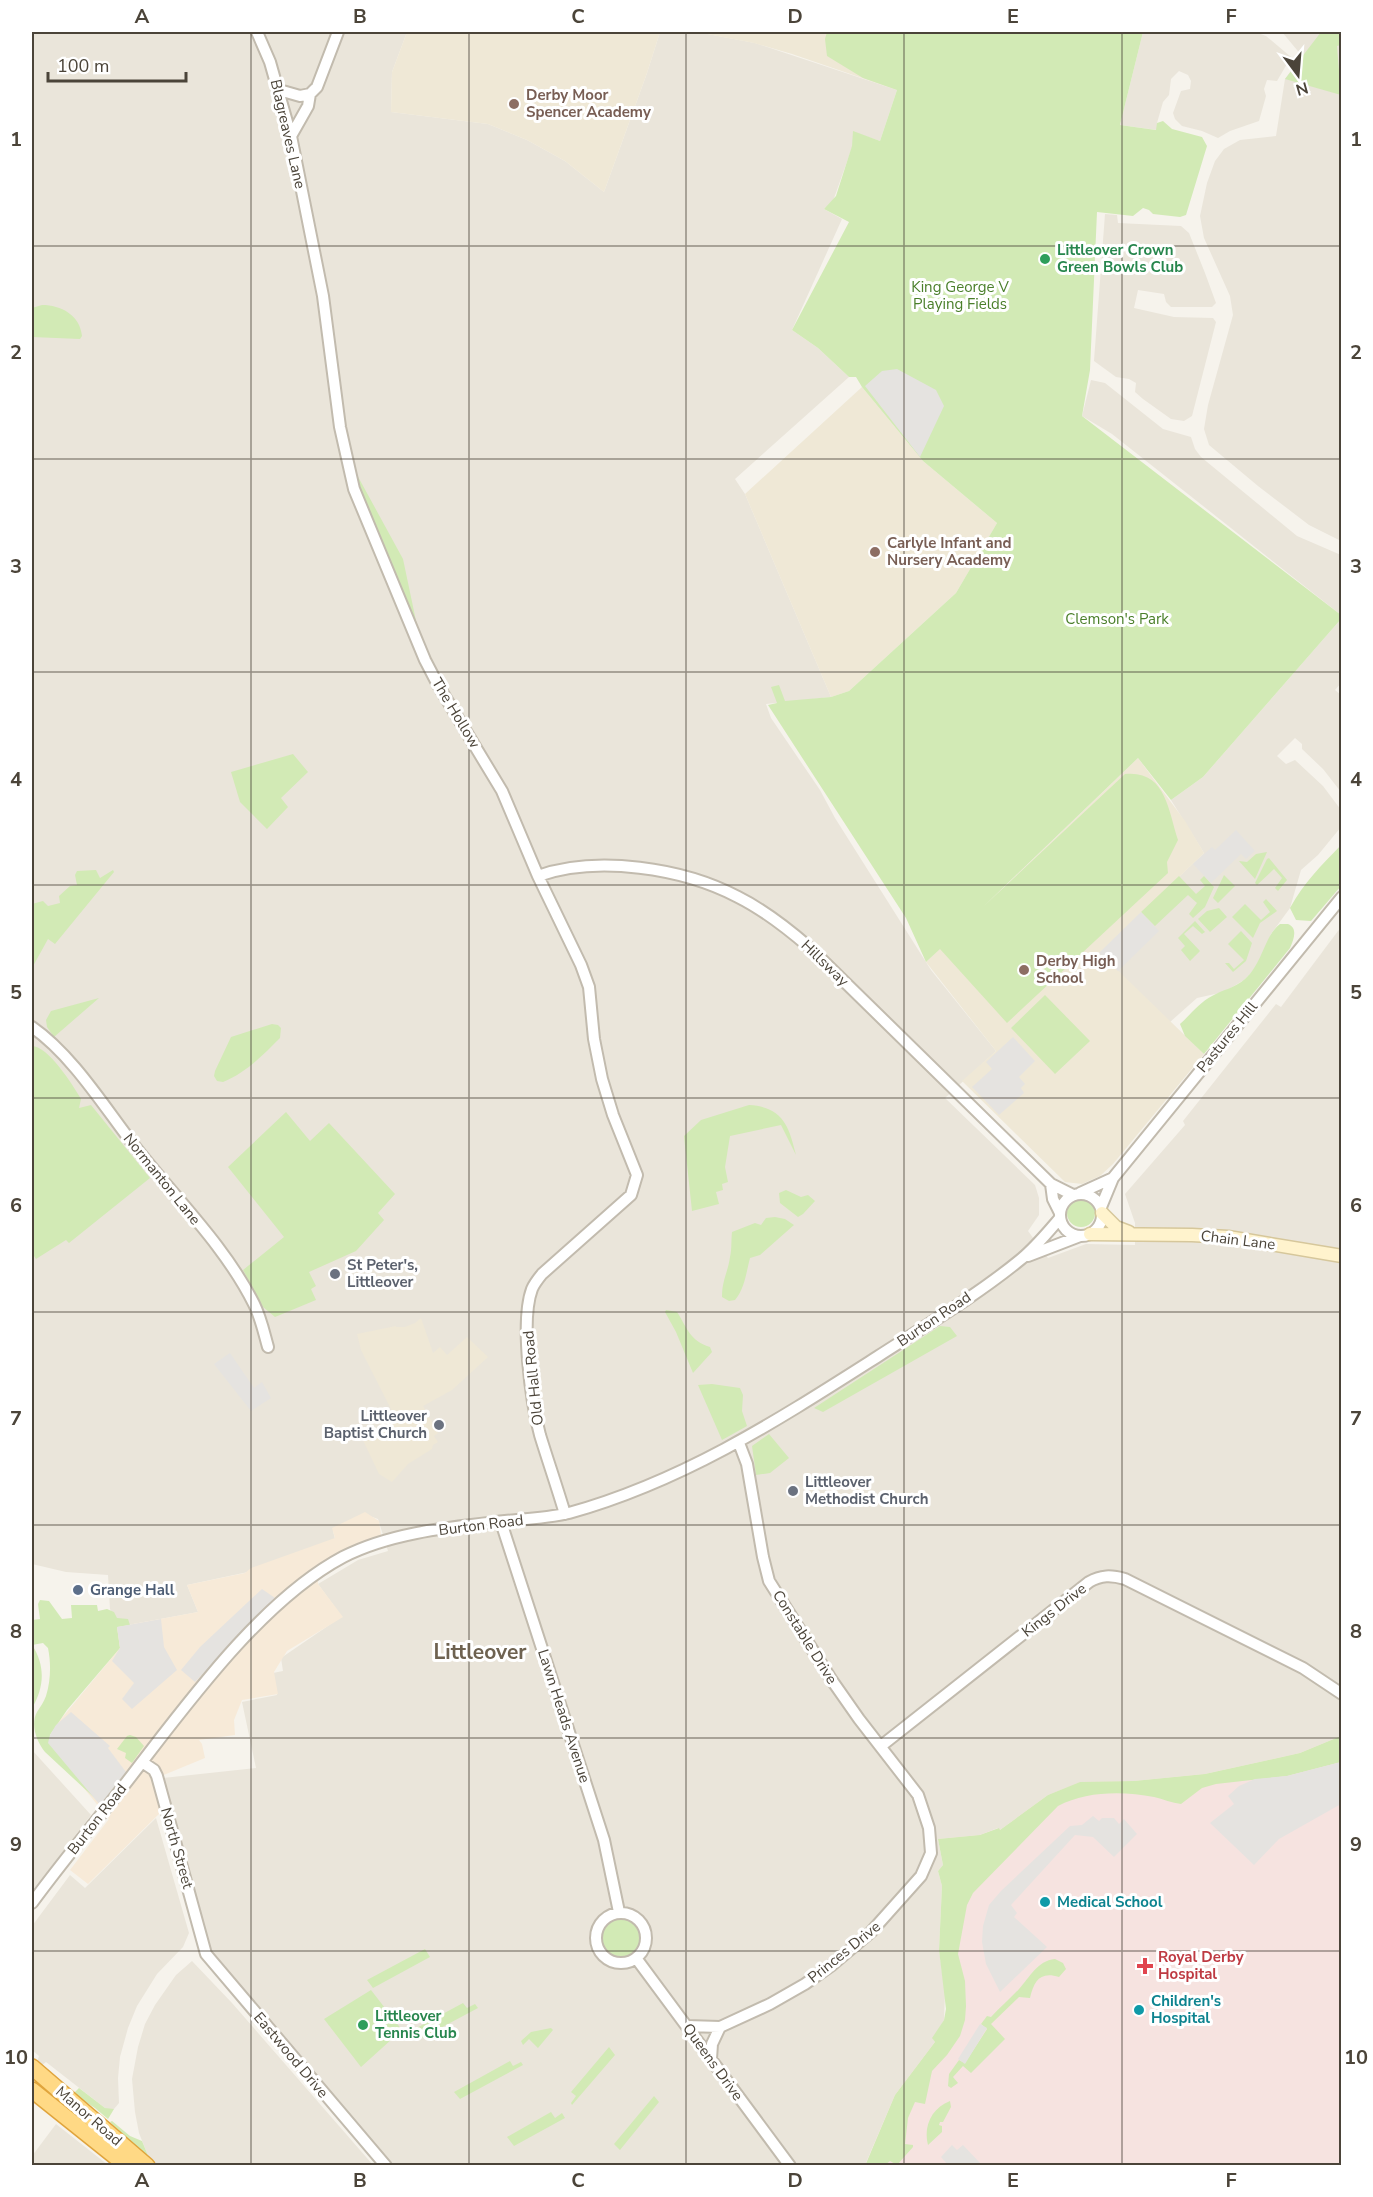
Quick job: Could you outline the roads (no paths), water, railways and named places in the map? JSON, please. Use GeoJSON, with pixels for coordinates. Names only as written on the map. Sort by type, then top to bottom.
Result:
{"type":"FeatureCollection","features":[{"type":"Feature","properties":{"kind":"highway","name":"Manor Road"},"geometry":{"type":"LineString","coordinates":[[32,2067],[147,2166]]}},
{"type":"Feature","properties":{"kind":"highway","name":"Manor Road"},"geometry":{"type":"LineString","coordinates":[[32,2090],[127,2166]]}},
{"type":"Feature","properties":{"kind":"main road","name":"Chain Lane"},"geometry":{"type":"LineString","coordinates":[[1101,1210],[1116,1227],[1133,1233]]}},
{"type":"Feature","properties":{"kind":"main road","name":"Chain Lane"},"geometry":{"type":"LineString","coordinates":[[1085,1235],[1192,1234],[1240,1239],[1341,1256]]}},
{"type":"Feature","properties":{"kind":"street","name":"Blagreaves Lane"},"geometry":{"type":"LineString","coordinates":[[257,32],[279,90],[291,136],[312,240]]}},
{"type":"Feature","properties":{"kind":"street"},"geometry":{"type":"LineString","coordinates":[[279,90],[300,96],[310,94],[317,87],[338,32]]}},
{"type":"Feature","properties":{"kind":"street"},"geometry":{"type":"LineString","coordinates":[[291,136],[308,106],[310,94]]}},
{"type":"Feature","properties":{"kind":"street","name":"The Hollow"},"geometry":{"type":"LineString","coordinates":[[312,240],[326,313],[340,427],[354,489],[425,660],[502,791],[538,876],[576,955],[589,987],[593,1009],[594,1039],[602,1079],[613,1115],[637,1175]]}},
{"type":"Feature","properties":{"kind":"street","name":"Hillsway"},"geometry":{"type":"LineString","coordinates":[[538,876],[575,866],[614,866],[666,873],[717,887],[767,914],[809,947],[1051,1184],[1076,1194]]}},
{"type":"Feature","properties":{"kind":"street","name":"Pastures Hill"},"geometry":{"type":"LineString","coordinates":[[1101,1210],[1113,1178],[1341,897]]}},
{"type":"Feature","properties":{"kind":"street","name":"Normanton Lane"},"geometry":{"type":"LineString","coordinates":[[32,1027],[44,1035],[81,1078],[160,1179],[221,1251],[254,1303],[268,1347]]}},
{"type":"Feature","properties":{"kind":"street","name":"Old Hall Road"},"geometry":{"type":"LineString","coordinates":[[565,1514],[539,1433],[527,1332],[530,1296],[542,1274],[631,1195],[637,1175]]}},
{"type":"Feature","properties":{"kind":"street","name":"Pastures Hill"},"geometry":{"type":"LineString","coordinates":[[1076,1194],[1113,1178]]}},
{"type":"Feature","properties":{"kind":"street","name":"Hillsway"},"geometry":{"type":"LineString","coordinates":[[1051,1184],[1053,1199],[1060,1216]]}},
{"type":"Feature","properties":{"kind":"street"},"geometry":{"type":"LineString","coordinates":[[1076,1194],[1089,1195],[1096,1199],[1101,1210],[1099,1225],[1085,1235],[1066,1229],[1060,1216],[1066,1200],[1076,1194]]}},
{"type":"Feature","properties":{"kind":"street","name":"Burton Road"},"geometry":{"type":"LineString","coordinates":[[32,1903],[194,1696],[238,1646],[291,1594],[328,1566],[357,1551],[397,1539],[448,1529],[565,1514],[615,1498],[667,1477],[739,1443],[902,1341],[1022,1258],[1060,1216]]}},
{"type":"Feature","properties":{"kind":"street","name":"Burton Road"},"geometry":{"type":"LineString","coordinates":[[1022,1258],[1085,1235]]}},
{"type":"Feature","properties":{"kind":"street","name":"Constable Drive"},"geometry":{"type":"LineString","coordinates":[[739,1443],[747,1464],[763,1557],[770,1581],[831,1679],[918,1795],[924,1808]]}},
{"type":"Feature","properties":{"kind":"street","name":"Lawn Heads Avenue"},"geometry":{"type":"LineString","coordinates":[[501,1522],[604,1840],[619,1912]]}},
{"type":"Feature","properties":{"kind":"street","name":"Kings Drive"},"geometry":{"type":"LineString","coordinates":[[881,1746],[1098,1577],[1112,1576],[1125,1579],[1303,1668],[1341,1694]]}},
{"type":"Feature","properties":{"kind":"street","name":"North Street"},"geometry":{"type":"LineString","coordinates":[[142,1762],[154,1770],[202,1941]]}},
{"type":"Feature","properties":{"kind":"street","name":"Princes Drive"},"geometry":{"type":"LineString","coordinates":[[720,2027],[781,1998],[812,1979],[844,1955],[889,1913],[921,1876],[929,1859],[930,1836],[924,1808]]}},
{"type":"Feature","properties":{"kind":"street"},"geometry":{"type":"LineString","coordinates":[[619,1912],[634,1917],[640,1922],[645,1931],[644,1947],[636,1958],[622,1963],[611,1961],[605,1958],[599,1949],[597,1940],[599,1926],[609,1916],[619,1912]]}},
{"type":"Feature","properties":{"kind":"street","name":"Eastwood Drive"},"geometry":{"type":"LineString","coordinates":[[202,1941],[206,1954],[386,2166]]}},
{"type":"Feature","properties":{"kind":"street","name":"Queens Drive"},"geometry":{"type":"LineString","coordinates":[[636,1958],[790,2166]]}},
{"type":"Feature","properties":{"kind":"street"},"geometry":{"type":"LineString","coordinates":[[687,2026],[720,2027],[712,2044],[711,2059]]}},
{"type":"Feature","properties":{"kind":"place","name":"Derby Moor Spencer Academy"},"geometry":{"type":"Point","coordinates":[514,104]}},
{"type":"Feature","properties":{"kind":"place","name":"Littleover Crown Green Bowls Club"},"geometry":{"type":"Point","coordinates":[1045,259]}},
{"type":"Feature","properties":{"kind":"place","name":"Carlyle Infant and Nursery Academy"},"geometry":{"type":"Point","coordinates":[875,552]}},
{"type":"Feature","properties":{"kind":"place","name":"Derby High School"},"geometry":{"type":"Point","coordinates":[1024,970]}},
{"type":"Feature","properties":{"kind":"place","name":"St Peter's, Littleover"},"geometry":{"type":"Point","coordinates":[335,1274]}},
{"type":"Feature","properties":{"kind":"place","name":"Littleover Baptist Church"},"geometry":{"type":"Point","coordinates":[439,1425]}},
{"type":"Feature","properties":{"kind":"place","name":"Littleover Methodist Church"},"geometry":{"type":"Point","coordinates":[793,1491]}},
{"type":"Feature","properties":{"kind":"place","name":"Grange Hall"},"geometry":{"type":"Point","coordinates":[78,1590]}},
{"type":"Feature","properties":{"kind":"place","name":"Medical School"},"geometry":{"type":"Point","coordinates":[1045,1902]}},
{"type":"Feature","properties":{"kind":"place","name":"Royal Derby Hospital"},"geometry":{"type":"Point","coordinates":[1145,1966]}},
{"type":"Feature","properties":{"kind":"place","name":"Children's Hospital"},"geometry":{"type":"Point","coordinates":[1139,2010]}},
{"type":"Feature","properties":{"kind":"place","name":"Littleover Tennis Club"},"geometry":{"type":"Point","coordinates":[363,2025]}},
{"type":"Feature","properties":{"kind":"district","name":"Littleover"},"geometry":{"type":"Point","coordinates":[480,1652]}},
{"type":"Feature","properties":{"kind":"park label","name":"King George V Playing Fields"},"geometry":{"type":"Point","coordinates":[960,296]}},
{"type":"Feature","properties":{"kind":"park label","name":"Clemson's Park"},"geometry":{"type":"Point","coordinates":[1117,619]}}]}
